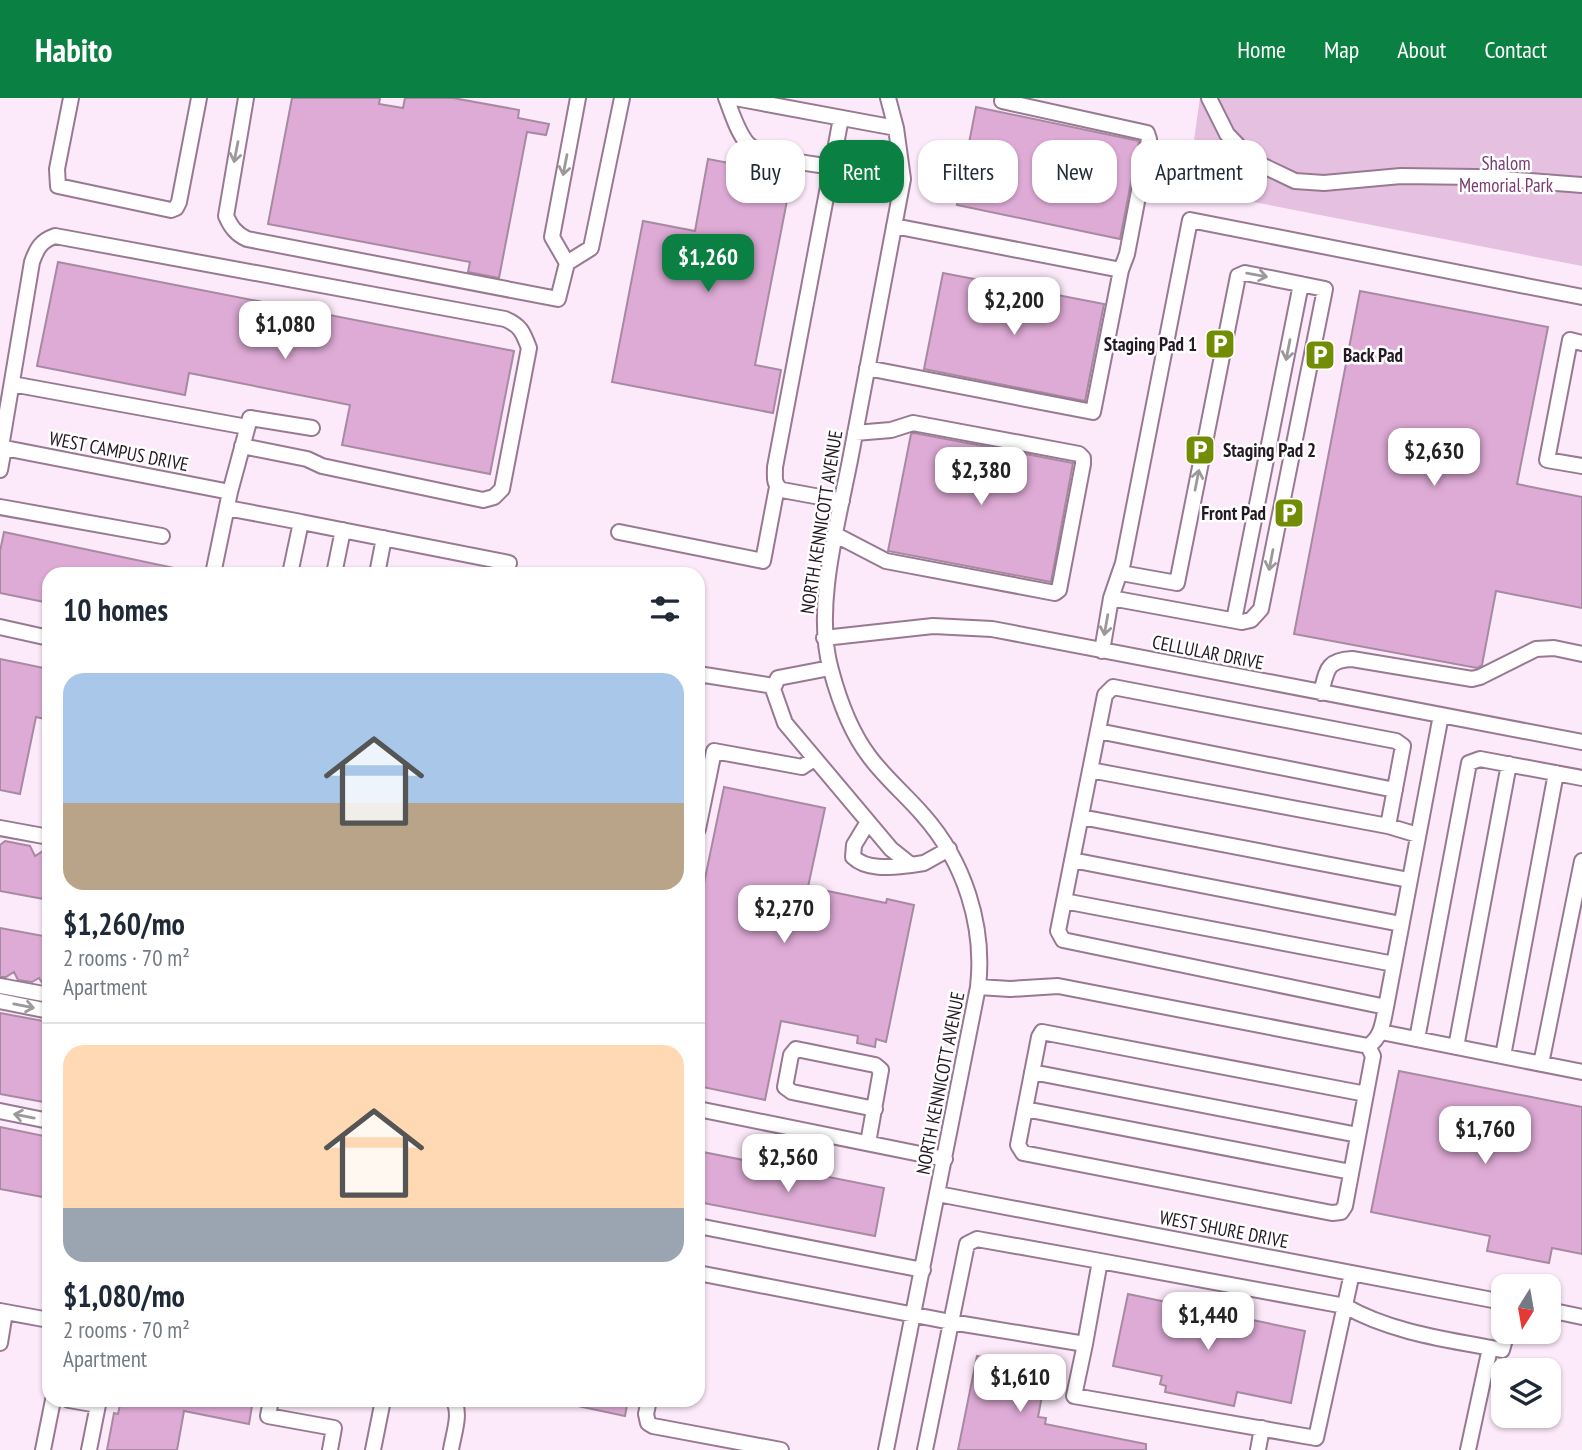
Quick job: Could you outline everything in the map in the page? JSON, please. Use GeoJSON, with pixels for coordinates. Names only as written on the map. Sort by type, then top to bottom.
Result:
{"type":"FeatureCollection","features":[{"type":"Feature","properties":{"kind":"street"},"geometry":{"type":"LineString","coordinates":[[71,98],[57,169],[58,186],[171,210],[176,208],[179,202],[199,98]]}},
{"type":"Feature","properties":{"kind":"street"},"geometry":{"type":"LineString","coordinates":[[246,98],[226,205],[226,216],[239,236],[558,299],[566,263],[552,237],[578,98]]}},
{"type":"Feature","properties":{"kind":"street"},"geometry":{"type":"LineString","coordinates":[[566,263],[591,248],[622,98]]}},
{"type":"Feature","properties":{"kind":"street"},"geometry":{"type":"LineString","coordinates":[[726,98],[748,145],[760,153],[819,164]]}},
{"type":"Feature","properties":{"kind":"street"},"geometry":{"type":"LineString","coordinates":[[735,98],[896,128]]}},
{"type":"Feature","properties":{"kind":"street","name":"NORTH KENNICOTT AVENUE"},"geometry":{"type":"LineString","coordinates":[[886,1450],[945,1159],[978,987],[980,963],[966,886],[949,849],[924,815],[875,764],[864,748],[846,716],[830,668],[824,638],[825,605],[836,535],[902,179],[896,128],[888,98]]}},
{"type":"Feature","properties":{"kind":"street"},"geometry":{"type":"LineString","coordinates":[[1209,98],[1227,134],[1253,161],[1295,181],[1324,183],[1401,176],[1477,177],[1582,185]]}},
{"type":"Feature","properties":{"kind":"street"},"geometry":{"type":"LineString","coordinates":[[867,368],[1093,412],[1121,270],[1128,254],[1149,139],[1147,133],[1002,101]]}},
{"type":"Feature","properties":{"kind":"street"},"geometry":{"type":"LineString","coordinates":[[837,140],[841,118]]}},
{"type":"Feature","properties":{"kind":"street"},"geometry":{"type":"LineString","coordinates":[[619,532],[763,561],[777,487],[775,467],[825,203]]}},
{"type":"Feature","properties":{"kind":"street"},"geometry":{"type":"LineString","coordinates":[[1102,651],[1111,598],[1121,573],[1190,220],[1582,297]]}},
{"type":"Feature","properties":{"kind":"street"},"geometry":{"type":"LineString","coordinates":[[894,226],[1121,270]]}},
{"type":"Feature","properties":{"kind":"street"},"geometry":{"type":"LineString","coordinates":[[0,470],[32,262],[44,240],[55,236],[505,319],[519,325],[525,336],[529,348],[508,464],[502,489],[494,497],[482,500],[242,446]]}},
{"type":"Feature","properties":{"kind":"street"},"geometry":{"type":"LineString","coordinates":[[1111,598],[1234,620],[1251,620],[1261,609],[1325,289],[1245,273],[1238,276],[1177,583],[1121,573]]}},
{"type":"Feature","properties":{"kind":"street"},"geometry":{"type":"LineString","coordinates":[[1234,620],[1301,284]]}},
{"type":"Feature","properties":{"kind":"street"},"geometry":{"type":"LineString","coordinates":[[1582,343],[1570,341],[1548,460],[1582,466]]}},
{"type":"Feature","properties":{"kind":"street"},"geometry":{"type":"LineString","coordinates":[[12,384],[247,427]]}},
{"type":"Feature","properties":{"kind":"street"},"geometry":{"type":"LineString","coordinates":[[1275,416],[1299,421]]}},
{"type":"Feature","properties":{"kind":"street"},"geometry":{"type":"LineString","coordinates":[[214,567],[230,492],[250,418],[312,428]]}},
{"type":"Feature","properties":{"kind":"street"},"geometry":{"type":"LineString","coordinates":[[836,535],[886,561],[1055,593],[1059,590],[1083,464],[1083,458],[1079,454],[913,423],[891,430],[855,433]]}},
{"type":"Feature","properties":{"kind":"street","name":"WEST CAMPUS DRIVE"},"geometry":{"type":"LineString","coordinates":[[2,447],[230,492]]}},
{"type":"Feature","properties":{"kind":"street"},"geometry":{"type":"LineString","coordinates":[[777,487],[842,501]]}},
{"type":"Feature","properties":{"kind":"street"},"geometry":{"type":"LineString","coordinates":[[0,507],[162,537]]}},
{"type":"Feature","properties":{"kind":"street"},"geometry":{"type":"LineString","coordinates":[[227,508],[509,563],[508,567]]}},
{"type":"Feature","properties":{"kind":"street"},"geometry":{"type":"LineString","coordinates":[[291,567],[301,522]]}},
{"type":"Feature","properties":{"kind":"street"},"geometry":{"type":"LineString","coordinates":[[335,567],[343,530]]}},
{"type":"Feature","properties":{"kind":"street"},"geometry":{"type":"LineString","coordinates":[[378,567],[384,538]]}},
{"type":"Feature","properties":{"kind":"street","name":"CELLULAR DRIVE"},"geometry":{"type":"LineString","coordinates":[[824,638],[949,625],[992,629],[1582,742]]}},
{"type":"Feature","properties":{"kind":"street"},"geometry":{"type":"LineString","coordinates":[[0,628],[42,637]]}},
{"type":"Feature","properties":{"kind":"street"},"geometry":{"type":"LineString","coordinates":[[1321,693],[1327,670],[1337,660],[1352,659],[1472,679],[1536,649],[1554,648],[1582,654]]}},
{"type":"Feature","properties":{"kind":"street"},"geometry":{"type":"LineString","coordinates":[[830,668],[778,678],[773,689],[785,723],[891,849],[911,865]]}},
{"type":"Feature","properties":{"kind":"street"},"geometry":{"type":"LineString","coordinates":[[705,675],[774,686]]}},
{"type":"Feature","properties":{"kind":"street"},"geometry":{"type":"LineString","coordinates":[[1386,1007],[1063,940],[1058,931],[1105,695],[1113,687],[1396,741],[1403,746],[1388,826]]}},
{"type":"Feature","properties":{"kind":"street"},"geometry":{"type":"LineString","coordinates":[[978,987],[1010,989],[1058,986],[1368,1046],[1381,1032],[1441,715]]}},
{"type":"Feature","properties":{"kind":"street"},"geometry":{"type":"LineString","coordinates":[[1098,731],[1395,790]]}},
{"type":"Feature","properties":{"kind":"street"},"geometry":{"type":"LineString","coordinates":[[705,795],[714,751],[802,767],[814,759]]}},
{"type":"Feature","properties":{"kind":"street"},"geometry":{"type":"LineString","coordinates":[[1417,1040],[1469,763],[1480,759],[1582,778]]}},
{"type":"Feature","properties":{"kind":"street"},"geometry":{"type":"LineString","coordinates":[[1456,1048],[1509,764]]}},
{"type":"Feature","properties":{"kind":"street"},"geometry":{"type":"LineString","coordinates":[[1090,770],[1388,826],[1418,835]]}},
{"type":"Feature","properties":{"kind":"street"},"geometry":{"type":"LineString","coordinates":[[1503,1056],[1556,773]]}},
{"type":"Feature","properties":{"kind":"street"},"geometry":{"type":"LineString","coordinates":[[1081,817],[1409,880]]}},
{"type":"Feature","properties":{"kind":"street"},"geometry":{"type":"LineString","coordinates":[[868,822],[853,845],[853,857],[861,864],[888,867],[924,863],[949,849]]}},
{"type":"Feature","properties":{"kind":"street"},"geometry":{"type":"LineString","coordinates":[[0,828],[42,836]]}},
{"type":"Feature","properties":{"kind":"street"},"geometry":{"type":"LineString","coordinates":[[1072,860],[1401,924]]}},
{"type":"Feature","properties":{"kind":"street"},"geometry":{"type":"LineString","coordinates":[[1541,1064],[1582,861]]}},
{"type":"Feature","properties":{"kind":"street"},"geometry":{"type":"LineString","coordinates":[[1064,901],[1394,964]]}},
{"type":"Feature","properties":{"kind":"street"},"geometry":{"type":"LineString","coordinates":[[0,986],[42,994]]}},
{"type":"Feature","properties":{"kind":"street"},"geometry":{"type":"LineString","coordinates":[[0,1001],[42,1010]]}},
{"type":"Feature","properties":{"kind":"street"},"geometry":{"type":"LineString","coordinates":[[1366,1094],[1042,1032],[1018,1146],[1023,1153],[1332,1213],[1341,1212],[1345,1206],[1351,1172],[1366,1094],[1373,1056],[1368,1046]]}},
{"type":"Feature","properties":{"kind":"street"},"geometry":{"type":"LineString","coordinates":[[1381,1032],[1582,1072]]}},
{"type":"Feature","properties":{"kind":"street"},"geometry":{"type":"LineString","coordinates":[[869,1143],[881,1070],[875,1065],[796,1049],[791,1055],[785,1087],[792,1092],[874,1109]]}},
{"type":"Feature","properties":{"kind":"street"},"geometry":{"type":"LineString","coordinates":[[1032,1072],[1358,1135]]}},
{"type":"Feature","properties":{"kind":"street"},"geometry":{"type":"LineString","coordinates":[[1025,1109],[1351,1172]]}},
{"type":"Feature","properties":{"kind":"street"},"geometry":{"type":"LineString","coordinates":[[705,1110],[945,1159]]}},
{"type":"Feature","properties":{"kind":"street"},"geometry":{"type":"LineString","coordinates":[[0,1111],[42,1120]]}},
{"type":"Feature","properties":{"kind":"street","name":"WEST SHURE DRIVE"},"geometry":{"type":"LineString","coordinates":[[938,1194],[1491,1300]]}},
{"type":"Feature","properties":{"kind":"street"},"geometry":{"type":"LineString","coordinates":[[705,1227],[923,1270]]}},
{"type":"Feature","properties":{"kind":"street"},"geometry":{"type":"LineString","coordinates":[[925,1450],[967,1244],[977,1238],[1345,1306],[1392,1327],[1490,1348],[1502,1350],[1504,1344]]}},
{"type":"Feature","properties":{"kind":"street"},"geometry":{"type":"LineString","coordinates":[[1100,1261],[1074,1396],[1262,1428],[1315,1444],[1352,1273]]}},
{"type":"Feature","properties":{"kind":"street"},"geometry":{"type":"LineString","coordinates":[[705,1274],[951,1322],[1085,1344]]}},
{"type":"Feature","properties":{"kind":"street"},"geometry":{"type":"LineString","coordinates":[[0,1343],[3,1311],[42,1319]]}},
{"type":"Feature","properties":{"kind":"street"},"geometry":{"type":"LineString","coordinates":[[1561,1313],[1582,1317]]}},
{"type":"Feature","properties":{"kind":"street"},"geometry":{"type":"LineString","coordinates":[[1468,1450],[1490,1348]]}},
{"type":"Feature","properties":{"kind":"street"},"geometry":{"type":"LineString","coordinates":[[43,1450],[51,1407]]}},
{"type":"Feature","properties":{"kind":"street"},"geometry":{"type":"LineString","coordinates":[[89,1450],[97,1407]]}},
{"type":"Feature","properties":{"kind":"street"},"geometry":{"type":"LineString","coordinates":[[270,1407],[268,1416],[334,1428],[330,1450]]}},
{"type":"Feature","properties":{"kind":"street"},"geometry":{"type":"LineString","coordinates":[[373,1450],[382,1407]]}},
{"type":"Feature","properties":{"kind":"street"},"geometry":{"type":"LineString","coordinates":[[451,1450],[457,1407]]}},
{"type":"Feature","properties":{"kind":"street"},"geometry":{"type":"LineString","coordinates":[[648,1407],[648,1423],[653,1426],[781,1450]]}},
{"type":"Feature","properties":{"kind":"street"},"geometry":{"type":"LineString","coordinates":[[1258,1450],[1262,1428]]}},
{"type":"Feature","properties":{"kind":"green space","name":"Shalom Memorial Park"},"geometry":{"type":"Polygon","coordinates":[[[1200,98],[1582,98],[1582,266],[1259,203],[1267,203],[1267,140],[1194,140],[1200,98]]]}},
{"type":"Feature","properties":{"kind":"building"},"geometry":{"type":"Polygon","coordinates":[[[292,98],[380,98],[379,104],[403,108],[405,98],[453,98],[519,110],[518,118],[549,124],[546,135],[527,132],[499,278],[468,272],[470,262],[268,224],[292,98]]]}},
{"type":"Feature","properties":{"kind":"building"},"geometry":{"type":"Polygon","coordinates":[[[976,107],[1134,140],[1131,140],[1131,182],[1120,239],[957,205],[1018,203],[1018,140],[970,140],[976,107]]]}},
{"type":"Feature","properties":{"kind":"building"},"geometry":{"type":"Polygon","coordinates":[[[708,159],[726,162],[726,203],[787,203],[755,365],[781,370],[773,413],[612,382],[643,221],[695,231],[708,159]]]}},
{"type":"Feature","properties":{"kind":"building"},"geometry":{"type":"Polygon","coordinates":[[[58,262],[514,351],[490,474],[342,445],[350,405],[189,373],[185,395],[37,366],[58,262]]]}},
{"type":"Feature","properties":{"kind":"building"},"geometry":{"type":"Polygon","coordinates":[[[943,273],[1104,304],[1085,401],[924,369],[943,273]]]}},
{"type":"Feature","properties":{"kind":"building"},"geometry":{"type":"Polygon","coordinates":[[[1360,291],[1548,327],[1517,484],[1582,497],[1582,608],[1496,591],[1482,665],[1477,668],[1294,634],[1360,291]]]}},
{"type":"Feature","properties":{"kind":"building"},"geometry":{"type":"Polygon","coordinates":[[[911,434],[1073,463],[1051,582],[888,551],[911,434]]]}},
{"type":"Feature","properties":{"kind":"building"},"geometry":{"type":"Polygon","coordinates":[[[4,532],[170,567],[42,567],[42,602],[0,593],[0,551],[4,532]]]}},
{"type":"Feature","properties":{"kind":"building"},"geometry":{"type":"Polygon","coordinates":[[[0,659],[42,668],[42,718],[36,717],[20,794],[0,790],[0,659]]]}},
{"type":"Feature","properties":{"kind":"building"},"geometry":{"type":"Polygon","coordinates":[[[724,787],[825,808],[808,887],[886,903],[887,899],[914,905],[886,1042],[876,1039],[875,1047],[857,1043],[858,1036],[781,1021],[765,1100],[705,1087],[705,878],[724,787]]]}},
{"type":"Feature","properties":{"kind":"building"},"geometry":{"type":"Polygon","coordinates":[[[5,841],[30,846],[35,856],[42,852],[42,899],[0,891],[0,845],[5,841]]]}},
{"type":"Feature","properties":{"kind":"building"},"geometry":{"type":"Polygon","coordinates":[[[0,928],[42,936],[42,982],[39,978],[32,982],[18,980],[14,972],[0,977],[0,928]]]}},
{"type":"Feature","properties":{"kind":"building"},"geometry":{"type":"Polygon","coordinates":[[[0,1013],[42,1021],[42,1102],[0,1094],[0,1013]]]}},
{"type":"Feature","properties":{"kind":"building"},"geometry":{"type":"Polygon","coordinates":[[[1399,1071],[1582,1107],[1582,1254],[1552,1248],[1549,1263],[1487,1251],[1490,1236],[1371,1212],[1399,1071]]]}},
{"type":"Feature","properties":{"kind":"building"},"geometry":{"type":"Polygon","coordinates":[[[0,1127],[42,1136],[42,1197],[0,1189],[0,1127]]]}},
{"type":"Feature","properties":{"kind":"building"},"geometry":{"type":"Polygon","coordinates":[[[705,1152],[884,1188],[875,1236],[705,1203],[705,1152]]]}},
{"type":"Feature","properties":{"kind":"building"},"geometry":{"type":"Polygon","coordinates":[[[1128,1294],[1305,1331],[1291,1403],[1237,1392],[1234,1406],[1165,1392],[1166,1386],[1160,1384],[1162,1376],[1113,1366],[1128,1294]]]}},
{"type":"Feature","properties":{"kind":"building"},"geometry":{"type":"Polygon","coordinates":[[[977,1356],[1047,1370],[1038,1417],[1046,1418],[1045,1424],[1146,1444],[1146,1450],[958,1450],[977,1356]]]}},
{"type":"Feature","properties":{"kind":"building"},"geometry":{"type":"Polygon","coordinates":[[[120,1407],[252,1407],[249,1424],[184,1411],[177,1450],[107,1450],[114,1413],[118,1414],[120,1407]]]}},
{"type":"Feature","properties":{"kind":"building"},"geometry":{"type":"Polygon","coordinates":[[[582,1407],[627,1407],[625,1416],[582,1407]]]}},
{"type":"Feature","properties":{"kind":"place","name":"Staging Pad 1"},"geometry":{"type":"Point","coordinates":[1220,344]}},
{"type":"Feature","properties":{"kind":"place","name":"Back Pad"},"geometry":{"type":"Point","coordinates":[1320,355]}},
{"type":"Feature","properties":{"kind":"place","name":"Staging Pad 2"},"geometry":{"type":"Point","coordinates":[1200,450]}},
{"type":"Feature","properties":{"kind":"place","name":"Front Pad"},"geometry":{"type":"Point","coordinates":[1289,513]}}]}
